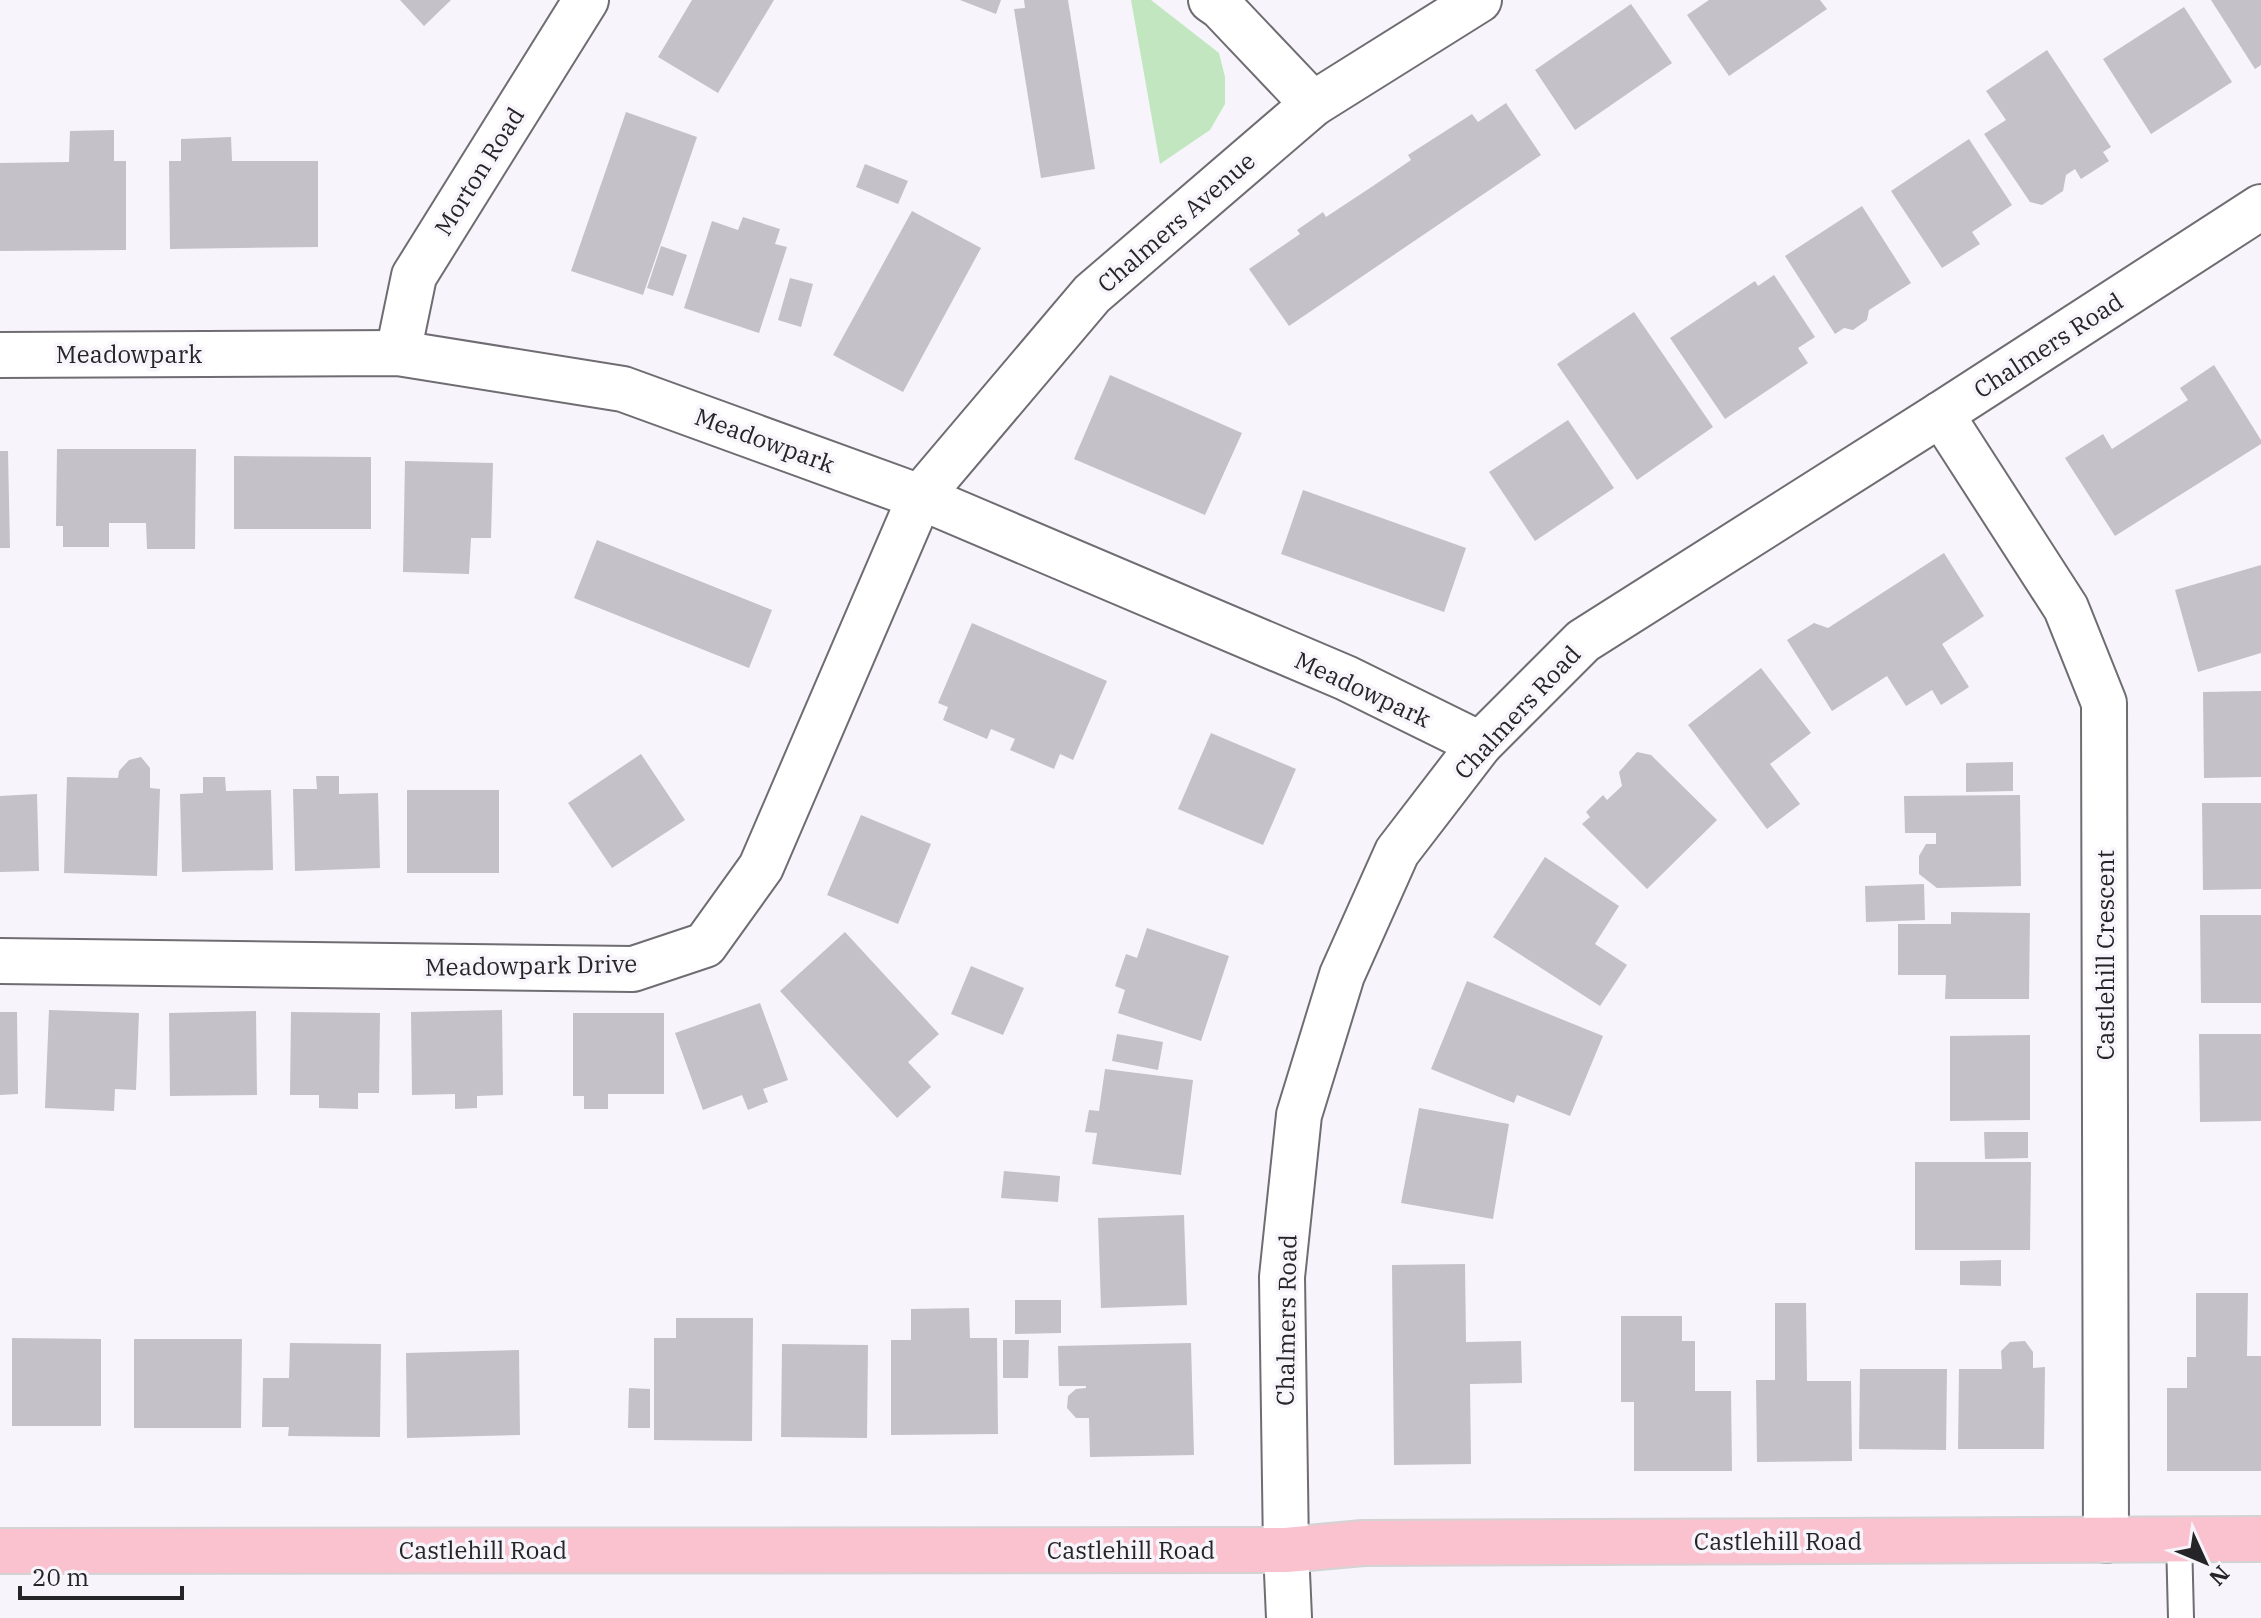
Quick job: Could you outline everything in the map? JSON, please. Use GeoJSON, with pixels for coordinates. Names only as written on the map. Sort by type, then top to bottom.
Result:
{"type":"FeatureCollection","features":[{"type":"Feature","properties":{"kind":"main road","name":"Castlehill Road"},"geometry":{"type":"LineString","coordinates":[[0,1551],[1286,1550],[1363,1543],[2261,1539]]}},
{"type":"Feature","properties":{"kind":"street","name":"Morton Road"},"geometry":{"type":"LineString","coordinates":[[398,353],[414,276],[586,0]]}},
{"type":"Feature","properties":{"kind":"street"},"geometry":{"type":"LineString","coordinates":[[1211,0],[1313,104]]}},
{"type":"Feature","properties":{"kind":"street","name":"Chalmers Avenue"},"geometry":{"type":"LineString","coordinates":[[920,497],[1092,294],[1313,104],[1479,0]]}},
{"type":"Feature","properties":{"kind":"street","name":"Chalmers Road"},"geometry":{"type":"LineString","coordinates":[[1289,1618],[1282,1277],[1299,1115],[1342,975],[1397,852],[1480,744],[1583,641],[2261,207]]}},
{"type":"Feature","properties":{"kind":"street","name":"Meadowpark"},"geometry":{"type":"LineString","coordinates":[[0,355],[398,353],[623,389],[920,497],[1346,678],[1480,744]]}},
{"type":"Feature","properties":{"kind":"street","name":"Castlehill Crescent"},"geometry":{"type":"LineString","coordinates":[[1941,414],[2066,608],[2104,703],[2106,1540]]}},
{"type":"Feature","properties":{"kind":"street","name":"Meadowpark Drive"},"geometry":{"type":"LineString","coordinates":[[0,961],[633,969],[705,945],[761,867],[920,497]]}},
{"type":"Feature","properties":{"kind":"lane"},"geometry":{"type":"LineString","coordinates":[[2179,1539],[2181,1618]]}},
{"type":"Feature","properties":{"kind":"green space"},"geometry":{"type":"Polygon","coordinates":[[[1131,0],[1151,0],[1219,53],[1225,77],[1225,104],[1210,130],[1160,164],[1131,0]]]}},
{"type":"Feature","properties":{"kind":"building"},"geometry":{"type":"Polygon","coordinates":[[[400,0],[451,0],[424,26],[400,0]]]}},
{"type":"Feature","properties":{"kind":"building"},"geometry":{"type":"Polygon","coordinates":[[[692,0],[774,0],[718,93],[658,57],[692,0]]]}},
{"type":"Feature","properties":{"kind":"building"},"geometry":{"type":"Polygon","coordinates":[[[960,0],[1001,0],[996,14],[960,0]]]}},
{"type":"Feature","properties":{"kind":"building"},"geometry":{"type":"Polygon","coordinates":[[[1024,0],[1068,0],[1095,169],[1041,178],[1014,9],[1025,8],[1024,0]]]}},
{"type":"Feature","properties":{"kind":"building"},"geometry":{"type":"Polygon","coordinates":[[[1709,0],[1820,0],[1827,9],[1729,76],[1687,15],[1709,0]]]}},
{"type":"Feature","properties":{"kind":"building"},"geometry":{"type":"Polygon","coordinates":[[[2211,0],[2261,0],[2261,65],[2255,69],[2211,0]]]}},
{"type":"Feature","properties":{"kind":"building"},"geometry":{"type":"Polygon","coordinates":[[[1631,4],[1672,63],[1575,130],[1535,70],[1631,4]]]}},
{"type":"Feature","properties":{"kind":"building"},"geometry":{"type":"Polygon","coordinates":[[[2184,7],[2232,82],[2151,134],[2103,59],[2184,7]]]}},
{"type":"Feature","properties":{"kind":"building"},"geometry":{"type":"Polygon","coordinates":[[[2047,50],[2111,147],[2103,152],[2109,161],[2081,179],[2075,169],[2066,175],[2063,191],[2042,205],[2030,202],[1984,134],[2006,120],[1986,91],[2047,50]]]}},
{"type":"Feature","properties":{"kind":"building"},"geometry":{"type":"Polygon","coordinates":[[[1506,103],[1541,155],[1289,326],[1249,269],[1300,234],[1297,230],[1323,212],[1326,217],[1411,160],[1408,155],[1472,114],[1478,122],[1506,103]]]}},
{"type":"Feature","properties":{"kind":"building"},"geometry":{"type":"Polygon","coordinates":[[[626,112],[697,137],[643,295],[571,271],[626,112]]]}},
{"type":"Feature","properties":{"kind":"building"},"geometry":{"type":"Polygon","coordinates":[[[114,130],[114,161],[126,161],[126,250],[0,251],[0,163],[69,162],[70,131],[114,130]]]}},
{"type":"Feature","properties":{"kind":"building"},"geometry":{"type":"Polygon","coordinates":[[[231,137],[232,161],[318,161],[318,247],[170,249],[169,161],[181,161],[181,139],[231,137]]]}},
{"type":"Feature","properties":{"kind":"building"},"geometry":{"type":"Polygon","coordinates":[[[1969,139],[2012,205],[1972,232],[1980,244],[1942,268],[1891,191],[1969,139]]]}},
{"type":"Feature","properties":{"kind":"building"},"geometry":{"type":"Polygon","coordinates":[[[865,164],[908,181],[898,204],[856,187],[865,164]]]}},
{"type":"Feature","properties":{"kind":"building"},"geometry":{"type":"Polygon","coordinates":[[[1862,206],[1911,283],[1869,310],[1867,320],[1853,330],[1844,328],[1835,334],[1785,256],[1862,206]]]}},
{"type":"Feature","properties":{"kind":"building"},"geometry":{"type":"Polygon","coordinates":[[[912,211],[981,248],[903,392],[833,355],[912,211]]]}},
{"type":"Feature","properties":{"kind":"building"},"geometry":{"type":"Polygon","coordinates":[[[743,217],[780,229],[775,244],[787,247],[759,333],[684,308],[712,221],[738,230],[743,217]]]}},
{"type":"Feature","properties":{"kind":"building"},"geometry":{"type":"Polygon","coordinates":[[[661,246],[687,255],[673,296],[647,288],[661,246]]]}},
{"type":"Feature","properties":{"kind":"building"},"geometry":{"type":"Polygon","coordinates":[[[1774,275],[1815,337],[1798,348],[1808,363],[1725,419],[1670,338],[1755,281],[1758,286],[1774,275]]]}},
{"type":"Feature","properties":{"kind":"building"},"geometry":{"type":"Polygon","coordinates":[[[790,278],[813,284],[801,327],[778,320],[790,278]]]}},
{"type":"Feature","properties":{"kind":"building"},"geometry":{"type":"Polygon","coordinates":[[[1634,312],[1713,427],[1637,480],[1557,364],[1634,312]]]}},
{"type":"Feature","properties":{"kind":"building"},"geometry":{"type":"Polygon","coordinates":[[[2214,365],[2261,444],[2115,536],[2065,458],[2103,434],[2112,449],[2188,400],[2180,388],[2214,365]]]}},
{"type":"Feature","properties":{"kind":"building"},"geometry":{"type":"Polygon","coordinates":[[[1110,375],[1242,433],[1205,515],[1074,459],[1110,375]]]}},
{"type":"Feature","properties":{"kind":"building"},"geometry":{"type":"Polygon","coordinates":[[[1568,420],[1614,488],[1535,541],[1489,472],[1568,420]]]}},
{"type":"Feature","properties":{"kind":"building"},"geometry":{"type":"Polygon","coordinates":[[[57,449],[196,449],[195,549],[147,549],[146,523],[109,523],[109,547],[63,547],[63,526],[56,526],[57,449]]]}},
{"type":"Feature","properties":{"kind":"building"},"geometry":{"type":"Polygon","coordinates":[[[0,451],[8,451],[10,548],[0,548],[0,451]]]}},
{"type":"Feature","properties":{"kind":"building"},"geometry":{"type":"Polygon","coordinates":[[[234,456],[371,457],[371,529],[234,529],[234,456]]]}},
{"type":"Feature","properties":{"kind":"building"},"geometry":{"type":"Polygon","coordinates":[[[405,461],[493,463],[491,538],[471,538],[469,574],[403,572],[405,461]]]}},
{"type":"Feature","properties":{"kind":"building"},"geometry":{"type":"Polygon","coordinates":[[[1303,490],[1466,548],[1444,612],[1281,554],[1303,490]]]}},
{"type":"Feature","properties":{"kind":"building"},"geometry":{"type":"Polygon","coordinates":[[[597,540],[772,610],[749,668],[574,598],[597,540]]]}},
{"type":"Feature","properties":{"kind":"building"},"geometry":{"type":"Polygon","coordinates":[[[1944,553],[1984,616],[1942,644],[1969,687],[1941,705],[1932,690],[1906,706],[1887,676],[1832,711],[1787,640],[1814,623],[1828,628],[1944,553]]]}},
{"type":"Feature","properties":{"kind":"building"},"geometry":{"type":"Polygon","coordinates":[[[2261,565],[2261,653],[2198,672],[2175,590],[2261,565]]]}},
{"type":"Feature","properties":{"kind":"building"},"geometry":{"type":"Polygon","coordinates":[[[972,623],[1107,681],[1073,760],[1060,754],[1054,769],[1010,750],[1015,739],[991,729],[987,739],[943,720],[948,707],[938,703],[972,623]]]}},
{"type":"Feature","properties":{"kind":"building"},"geometry":{"type":"Polygon","coordinates":[[[1761,668],[1811,733],[1770,764],[1800,804],[1767,829],[1688,725],[1761,668]]]}},
{"type":"Feature","properties":{"kind":"building"},"geometry":{"type":"Polygon","coordinates":[[[2261,691],[2261,777],[2204,778],[2203,692],[2261,691]]]}},
{"type":"Feature","properties":{"kind":"building"},"geometry":{"type":"Polygon","coordinates":[[[1211,733],[1296,769],[1263,845],[1178,809],[1211,733]]]}},
{"type":"Feature","properties":{"kind":"building"},"geometry":{"type":"Polygon","coordinates":[[[1637,752],[1651,755],[1717,820],[1647,889],[1582,824],[1590,817],[1586,812],[1603,795],[1607,800],[1622,786],[1619,772],[1637,752]]]}},
{"type":"Feature","properties":{"kind":"building"},"geometry":{"type":"Polygon","coordinates":[[[641,754],[685,820],[612,868],[568,803],[641,754]]]}},
{"type":"Feature","properties":{"kind":"building"},"geometry":{"type":"Polygon","coordinates":[[[141,757],[150,768],[150,788],[160,789],[157,876],[64,873],[67,777],[118,778],[119,771],[129,760],[141,757]]]}},
{"type":"Feature","properties":{"kind":"building"},"geometry":{"type":"Polygon","coordinates":[[[2013,762],[2013,791],[1966,792],[1966,763],[2013,762]]]}},
{"type":"Feature","properties":{"kind":"building"},"geometry":{"type":"Polygon","coordinates":[[[316,776],[339,776],[339,794],[378,793],[380,868],[295,871],[293,789],[317,789],[316,776]]]}},
{"type":"Feature","properties":{"kind":"building"},"geometry":{"type":"Polygon","coordinates":[[[203,777],[225,777],[226,791],[271,790],[273,870],[182,872],[180,794],[203,793],[203,777]]]}},
{"type":"Feature","properties":{"kind":"building"},"geometry":{"type":"Polygon","coordinates":[[[407,790],[499,790],[499,873],[407,873],[407,790]]]}},
{"type":"Feature","properties":{"kind":"building"},"geometry":{"type":"Polygon","coordinates":[[[37,794],[39,871],[0,872],[0,796],[37,794]]]}},
{"type":"Feature","properties":{"kind":"building"},"geometry":{"type":"Polygon","coordinates":[[[2020,795],[2021,886],[1937,888],[1919,874],[1919,856],[1926,844],[1936,844],[1936,833],[1905,833],[1904,796],[2020,795]]]}},
{"type":"Feature","properties":{"kind":"building"},"geometry":{"type":"Polygon","coordinates":[[[2202,803],[2261,803],[2261,889],[2203,890],[2202,803]]]}},
{"type":"Feature","properties":{"kind":"building"},"geometry":{"type":"Polygon","coordinates":[[[861,815],[931,844],[898,924],[827,895],[861,815]]]}},
{"type":"Feature","properties":{"kind":"building"},"geometry":{"type":"Polygon","coordinates":[[[1545,857],[1619,906],[1595,944],[1627,965],[1600,1006],[1493,937],[1545,857]]]}},
{"type":"Feature","properties":{"kind":"building"},"geometry":{"type":"Polygon","coordinates":[[[1924,884],[1925,920],[1866,922],[1865,886],[1924,884]]]}},
{"type":"Feature","properties":{"kind":"building"},"geometry":{"type":"Polygon","coordinates":[[[1951,912],[2030,913],[2029,999],[1945,999],[1946,975],[1898,975],[1898,924],[1951,924],[1951,912]]]}},
{"type":"Feature","properties":{"kind":"building"},"geometry":{"type":"Polygon","coordinates":[[[2200,915],[2261,915],[2261,1003],[2201,1003],[2200,915]]]}},
{"type":"Feature","properties":{"kind":"building"},"geometry":{"type":"Polygon","coordinates":[[[1147,928],[1229,956],[1201,1041],[1118,1013],[1125,990],[1115,986],[1126,954],[1137,958],[1147,928]]]}},
{"type":"Feature","properties":{"kind":"building"},"geometry":{"type":"Polygon","coordinates":[[[845,932],[939,1034],[908,1062],[931,1087],[897,1118],[780,991],[845,932]]]}},
{"type":"Feature","properties":{"kind":"building"},"geometry":{"type":"Polygon","coordinates":[[[971,966],[1024,988],[1003,1035],[951,1014],[971,966]]]}},
{"type":"Feature","properties":{"kind":"building"},"geometry":{"type":"Polygon","coordinates":[[[1467,981],[1603,1036],[1570,1116],[1517,1095],[1514,1103],[1431,1069],[1467,981]]]}},
{"type":"Feature","properties":{"kind":"building"},"geometry":{"type":"Polygon","coordinates":[[[760,1003],[788,1080],[763,1089],[768,1102],[748,1110],[742,1095],[703,1110],[675,1033],[760,1003]]]}},
{"type":"Feature","properties":{"kind":"building"},"geometry":{"type":"Polygon","coordinates":[[[49,1010],[139,1013],[136,1090],[115,1089],[114,1111],[45,1108],[49,1010]]]}},
{"type":"Feature","properties":{"kind":"building"},"geometry":{"type":"Polygon","coordinates":[[[502,1010],[503,1095],[477,1096],[477,1108],[455,1109],[455,1094],[412,1095],[411,1012],[502,1010]]]}},
{"type":"Feature","properties":{"kind":"building"},"geometry":{"type":"Polygon","coordinates":[[[256,1011],[257,1095],[170,1096],[169,1013],[256,1011]]]}},
{"type":"Feature","properties":{"kind":"building"},"geometry":{"type":"Polygon","coordinates":[[[0,1012],[17,1012],[18,1094],[0,1095],[0,1012]]]}},
{"type":"Feature","properties":{"kind":"building"},"geometry":{"type":"Polygon","coordinates":[[[291,1012],[380,1013],[379,1093],[358,1093],[358,1109],[319,1108],[319,1095],[290,1095],[291,1012]]]}},
{"type":"Feature","properties":{"kind":"building"},"geometry":{"type":"Polygon","coordinates":[[[573,1013],[664,1013],[664,1094],[608,1094],[608,1109],[584,1109],[584,1096],[573,1096],[573,1013]]]}},
{"type":"Feature","properties":{"kind":"building"},"geometry":{"type":"Polygon","coordinates":[[[1117,1034],[1163,1042],[1158,1070],[1112,1061],[1117,1034]]]}},
{"type":"Feature","properties":{"kind":"building"},"geometry":{"type":"Polygon","coordinates":[[[2199,1034],[2261,1034],[2261,1121],[2200,1122],[2199,1034]]]}},
{"type":"Feature","properties":{"kind":"building"},"geometry":{"type":"Polygon","coordinates":[[[2030,1035],[2030,1120],[1950,1121],[1950,1036],[2030,1035]]]}},
{"type":"Feature","properties":{"kind":"building"},"geometry":{"type":"Polygon","coordinates":[[[1105,1069],[1193,1080],[1181,1175],[1092,1164],[1097,1133],[1085,1132],[1089,1110],[1099,1111],[1105,1069]]]}},
{"type":"Feature","properties":{"kind":"building"},"geometry":{"type":"Polygon","coordinates":[[[1419,1108],[1509,1124],[1493,1219],[1401,1203],[1419,1108]]]}},
{"type":"Feature","properties":{"kind":"building"},"geometry":{"type":"Polygon","coordinates":[[[1984,1132],[2028,1132],[2028,1158],[1985,1159],[1984,1132]]]}},
{"type":"Feature","properties":{"kind":"building"},"geometry":{"type":"Polygon","coordinates":[[[1915,1162],[2031,1162],[2030,1250],[1915,1250],[1915,1162]]]}},
{"type":"Feature","properties":{"kind":"building"},"geometry":{"type":"Polygon","coordinates":[[[1004,1171],[1060,1176],[1058,1202],[1001,1198],[1004,1171]]]}},
{"type":"Feature","properties":{"kind":"building"},"geometry":{"type":"Polygon","coordinates":[[[1184,1215],[1187,1305],[1101,1308],[1098,1218],[1184,1215]]]}},
{"type":"Feature","properties":{"kind":"building"},"geometry":{"type":"Polygon","coordinates":[[[2001,1260],[2001,1286],[1960,1285],[1960,1261],[2001,1260]]]}},
{"type":"Feature","properties":{"kind":"building"},"geometry":{"type":"Polygon","coordinates":[[[1465,1264],[1466,1342],[1521,1341],[1522,1383],[1470,1384],[1471,1464],[1394,1465],[1392,1265],[1465,1264]]]}},
{"type":"Feature","properties":{"kind":"building"},"geometry":{"type":"Polygon","coordinates":[[[2196,1293],[2248,1293],[2247,1356],[2261,1356],[2261,1471],[2167,1471],[2167,1388],[2187,1388],[2187,1357],[2196,1357],[2196,1293]]]}},
{"type":"Feature","properties":{"kind":"building"},"geometry":{"type":"Polygon","coordinates":[[[1015,1300],[1061,1300],[1061,1333],[1015,1334],[1015,1300]]]}},
{"type":"Feature","properties":{"kind":"building"},"geometry":{"type":"Polygon","coordinates":[[[1775,1303],[1806,1303],[1807,1381],[1851,1381],[1852,1461],[1757,1462],[1756,1380],[1775,1380],[1775,1303]]]}},
{"type":"Feature","properties":{"kind":"building"},"geometry":{"type":"Polygon","coordinates":[[[969,1308],[970,1338],[997,1338],[998,1434],[891,1435],[891,1340],[911,1340],[911,1309],[969,1308]]]}},
{"type":"Feature","properties":{"kind":"building"},"geometry":{"type":"Polygon","coordinates":[[[1621,1316],[1682,1316],[1682,1341],[1695,1341],[1695,1391],[1731,1391],[1732,1471],[1634,1471],[1634,1402],[1621,1402],[1621,1316]]]}},
{"type":"Feature","properties":{"kind":"building"},"geometry":{"type":"Polygon","coordinates":[[[676,1318],[753,1318],[752,1441],[654,1440],[654,1338],[676,1338],[676,1318]]]}},
{"type":"Feature","properties":{"kind":"building"},"geometry":{"type":"Polygon","coordinates":[[[12,1338],[101,1339],[101,1426],[12,1426],[12,1338]]]}},
{"type":"Feature","properties":{"kind":"building"},"geometry":{"type":"Polygon","coordinates":[[[134,1339],[242,1339],[241,1428],[134,1428],[134,1339]]]}},
{"type":"Feature","properties":{"kind":"building"},"geometry":{"type":"Polygon","coordinates":[[[1003,1340],[1029,1340],[1028,1378],[1003,1378],[1003,1340]]]}},
{"type":"Feature","properties":{"kind":"building"},"geometry":{"type":"Polygon","coordinates":[[[2025,1341],[2033,1352],[2033,1368],[2045,1367],[2044,1449],[1958,1449],[1959,1369],[2002,1369],[2001,1351],[2010,1342],[2025,1341]]]}},
{"type":"Feature","properties":{"kind":"building"},"geometry":{"type":"Polygon","coordinates":[[[290,1343],[381,1344],[380,1437],[288,1436],[289,1427],[262,1427],[263,1378],[289,1378],[290,1343]]]}},
{"type":"Feature","properties":{"kind":"building"},"geometry":{"type":"Polygon","coordinates":[[[1191,1343],[1194,1455],[1090,1457],[1089,1418],[1076,1418],[1067,1408],[1068,1396],[1086,1386],[1059,1386],[1058,1346],[1191,1343]]]}},
{"type":"Feature","properties":{"kind":"building"},"geometry":{"type":"Polygon","coordinates":[[[782,1344],[868,1345],[867,1438],[781,1437],[782,1344]]]}},
{"type":"Feature","properties":{"kind":"building"},"geometry":{"type":"Polygon","coordinates":[[[519,1350],[520,1435],[407,1438],[406,1353],[519,1350]]]}},
{"type":"Feature","properties":{"kind":"building"},"geometry":{"type":"Polygon","coordinates":[[[1860,1369],[1947,1369],[1946,1450],[1859,1449],[1860,1369]]]}},
{"type":"Feature","properties":{"kind":"building"},"geometry":{"type":"Polygon","coordinates":[[[629,1388],[650,1389],[650,1428],[628,1428],[629,1388]]]}}]}
